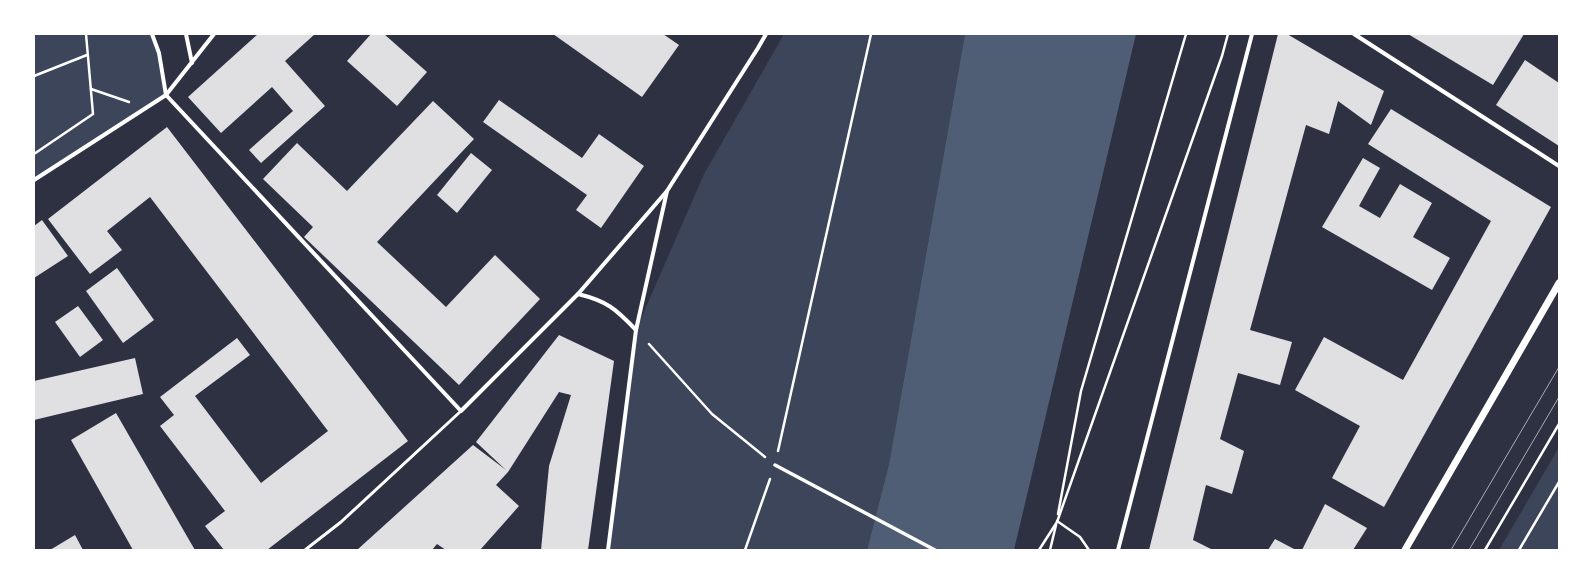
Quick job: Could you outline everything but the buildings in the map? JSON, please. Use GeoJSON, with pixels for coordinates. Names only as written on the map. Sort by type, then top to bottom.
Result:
{"type":"FeatureCollection","features":[{"type":"Feature","properties":{"kind":"street"},"geometry":{"type":"LineString","coordinates":[[152,34],[159,53],[166,95],[461,411],[578,294],[667,191],[766,34]]}},
{"type":"Feature","properties":{"kind":"street"},"geometry":{"type":"LineString","coordinates":[[186,34],[192,63]]}},
{"type":"Feature","properties":{"kind":"street"},"geometry":{"type":"LineString","coordinates":[[34,180],[166,95],[214,34]]}},
{"type":"Feature","properties":{"kind":"street"},"geometry":{"type":"LineString","coordinates":[[1118,550],[1252,34]]}},
{"type":"Feature","properties":{"kind":"street"},"geometry":{"type":"LineString","coordinates":[[1354,34],[1559,166]]}},
{"type":"Feature","properties":{"kind":"street"},"geometry":{"type":"LineString","coordinates":[[608,550],[636,330],[667,191]]}},
{"type":"Feature","properties":{"kind":"street"},"geometry":{"type":"LineString","coordinates":[[1405,550],[1559,283]]}},
{"type":"Feature","properties":{"kind":"street"},"geometry":{"type":"LineString","coordinates":[[578,294],[596,298],[609,305],[621,314],[636,330]]}},
{"type":"Feature","properties":{"kind":"street"},"geometry":{"type":"LineString","coordinates":[[775,465],[935,550]]}},
{"type":"Feature","properties":{"kind":"lane"},"geometry":{"type":"LineString","coordinates":[[305,550],[341,522],[461,411]]}},
{"type":"Feature","properties":{"kind":"path"},"geometry":{"type":"LineString","coordinates":[[34,154],[93,114],[86,55],[86,34]]}},
{"type":"Feature","properties":{"kind":"path"},"geometry":{"type":"LineString","coordinates":[[745,550],[775,465],[871,34]]}},
{"type":"Feature","properties":{"kind":"path"},"geometry":{"type":"LineString","coordinates":[[1050,550],[1057,522],[1081,390],[1186,34]]}},
{"type":"Feature","properties":{"kind":"path"},"geometry":{"type":"LineString","coordinates":[[1039,550],[1057,522],[1220,64],[1228,34]]}},
{"type":"Feature","properties":{"kind":"path"},"geometry":{"type":"LineString","coordinates":[[34,76],[86,55]]}},
{"type":"Feature","properties":{"kind":"path"},"geometry":{"type":"LineString","coordinates":[[91,90],[146,108]]}},
{"type":"Feature","properties":{"kind":"path"},"geometry":{"type":"LineString","coordinates":[[636,330],[712,414],[775,465]]}},
{"type":"Feature","properties":{"kind":"path"},"geometry":{"type":"LineString","coordinates":[[1485,550],[1559,424]]}},
{"type":"Feature","properties":{"kind":"path"},"geometry":{"type":"LineString","coordinates":[[1519,550],[1559,482]]}},
{"type":"Feature","properties":{"kind":"path"},"geometry":{"type":"LineString","coordinates":[[1057,522],[1080,537],[1089,550]]}},
{"type":"Feature","properties":{"kind":"shaded area"},"geometry":{"type":"Polygon","coordinates":[[[34,34],[152,34],[159,53],[166,95],[34,180],[34,34]]]}},
{"type":"Feature","properties":{"kind":"shaded area"},"geometry":{"type":"Polygon","coordinates":[[[784,34],[965,34],[889,464],[867,550],[608,550],[636,330],[704,174],[784,34]]]}},
{"type":"Feature","properties":{"kind":"shaded area"},"geometry":{"type":"Polygon","coordinates":[[[965,34],[1136,34],[1014,550],[867,550],[889,464],[965,34]]]}},
{"type":"Feature","properties":{"kind":"shaded area"},"geometry":{"type":"Polygon","coordinates":[[[1559,447],[1559,550],[1499,550],[1559,447]]]}},
{"type":"Feature","properties":{"kind":"tram line"},"geometry":{"type":"LineString","coordinates":[[1451,550],[1559,367]]}},
{"type":"Feature","properties":{"kind":"tram line"},"geometry":{"type":"LineString","coordinates":[[1469,550],[1559,397]]}}]}
